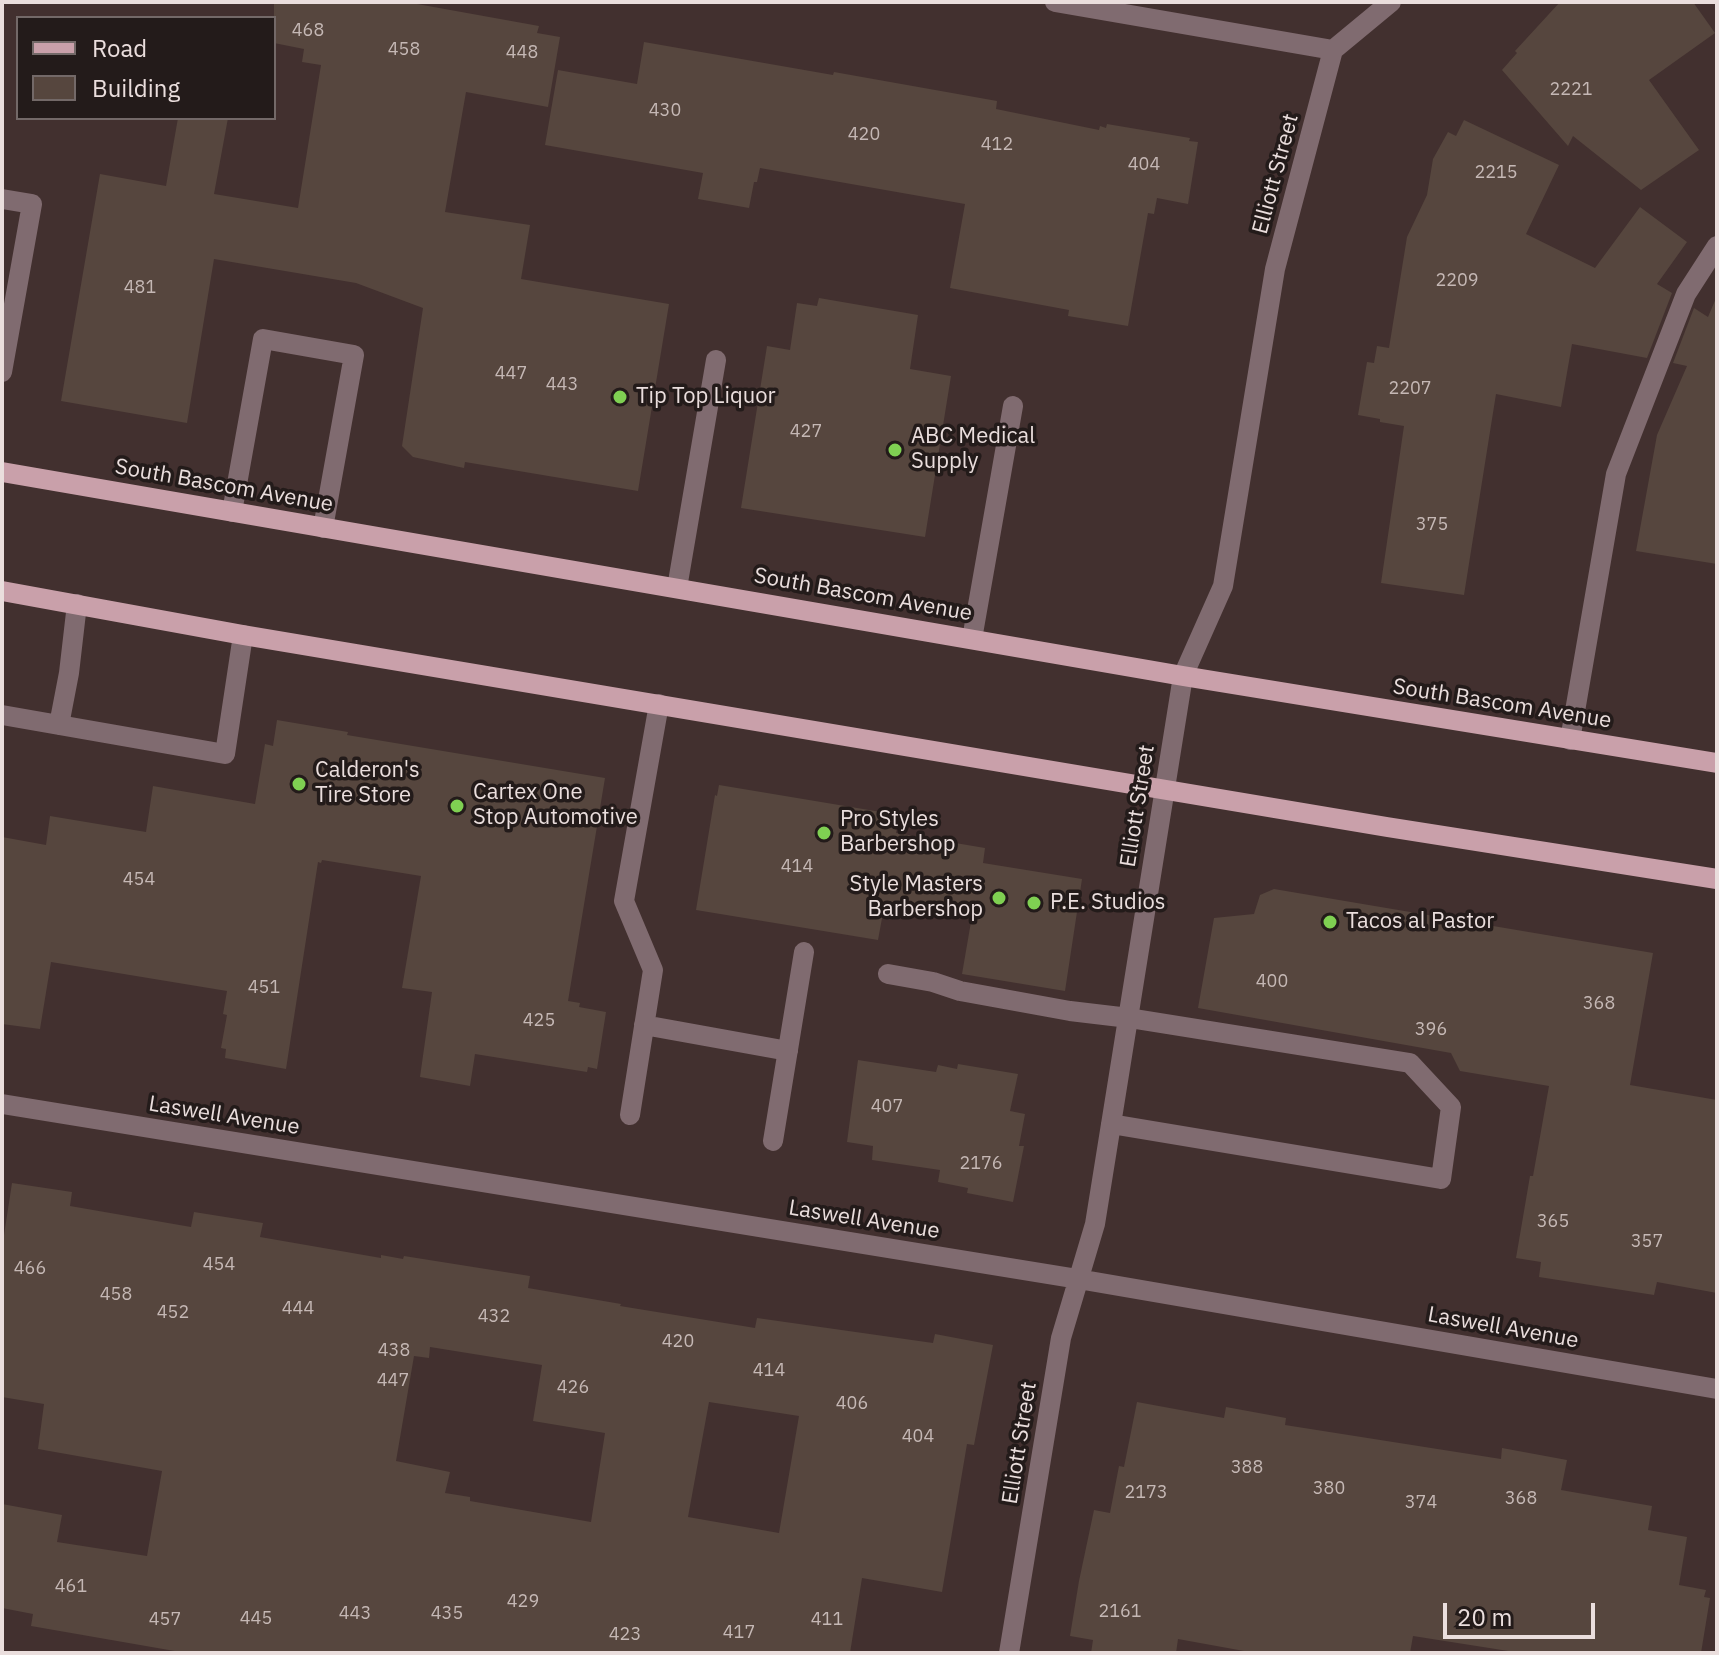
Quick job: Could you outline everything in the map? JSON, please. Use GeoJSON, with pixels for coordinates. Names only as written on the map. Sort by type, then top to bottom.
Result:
{"type":"FeatureCollection","features":[{"type":"Feature","properties":{"kind":"main road","name":"South Bascom Avenue"},"geometry":{"type":"LineString","coordinates":[[2,472],[1183,676],[1717,763]]}},
{"type":"Feature","properties":{"kind":"main road"},"geometry":{"type":"LineString","coordinates":[[2,591],[243,635],[1165,790],[1717,879]]}},
{"type":"Feature","properties":{"kind":"street"},"geometry":{"type":"LineString","coordinates":[[1055,2],[1333,50],[1391,2]]}},
{"type":"Feature","properties":{"kind":"street","name":"Elliott Street"},"geometry":{"type":"LineString","coordinates":[[1009,1653],[1061,1338],[1095,1224],[1183,676],[1223,586],[1275,269],[1333,50]]}},
{"type":"Feature","properties":{"kind":"street"},"geometry":{"type":"LineString","coordinates":[[2,199],[32,204],[2,372]]}},
{"type":"Feature","properties":{"kind":"street"},"geometry":{"type":"LineString","coordinates":[[1570,740],[1616,474],[1686,294],[1717,247]]}},
{"type":"Feature","properties":{"kind":"street"},"geometry":{"type":"LineString","coordinates":[[232,512],[263,339],[354,355],[323,528]]}},
{"type":"Feature","properties":{"kind":"street"},"geometry":{"type":"LineString","coordinates":[[677,588],[716,360]]}},
{"type":"Feature","properties":{"kind":"street"},"geometry":{"type":"LineString","coordinates":[[972,639],[1013,406]]}},
{"type":"Feature","properties":{"kind":"street"},"geometry":{"type":"LineString","coordinates":[[59,725],[77,604]]}},
{"type":"Feature","properties":{"kind":"street"},"geometry":{"type":"LineString","coordinates":[[2,715],[225,754],[243,635]]}},
{"type":"Feature","properties":{"kind":"street"},"geometry":{"type":"LineString","coordinates":[[630,1115],[653,970],[624,901],[659,704]]}},
{"type":"Feature","properties":{"kind":"street"},"geometry":{"type":"LineString","coordinates":[[773,1141],[804,952]]}},
{"type":"Feature","properties":{"kind":"street"},"geometry":{"type":"LineString","coordinates":[[888,974],[1070,1011],[1410,1063],[1451,1107],[1441,1179],[1111,1124]]}},
{"type":"Feature","properties":{"kind":"street"},"geometry":{"type":"LineString","coordinates":[[644,1025],[788,1051]]}},
{"type":"Feature","properties":{"kind":"street","name":"Laswell Avenue"},"geometry":{"type":"LineString","coordinates":[[2,1104],[1078,1279],[1717,1389]]}},
{"type":"Feature","properties":{"kind":"building"},"geometry":{"type":"Polygon","coordinates":[[[274,2],[406,2],[539,26],[537,33],[560,37],[548,107],[466,92],[445,212],[530,225],[521,279],[669,304],[638,491],[465,462],[464,468],[413,457],[402,446],[423,308],[356,283],[214,259],[187,423],[61,401],[100,174],[166,186],[178,120],[228,120],[214,194],[298,208],[321,65],[302,62],[304,49],[276,43],[274,2]]]}},
{"type":"Feature","properties":{"kind":"building"},"geometry":{"type":"Polygon","coordinates":[[[1560,2],[1693,2],[1715,33],[1649,80],[1699,150],[1641,190],[1573,136],[1568,146],[1502,70],[1517,53],[1515,51],[1560,2]]]}},
{"type":"Feature","properties":{"kind":"building"},"geometry":{"type":"Polygon","coordinates":[[[644,42],[997,101],[996,109],[1099,130],[1100,126],[1106,128],[1107,124],[1190,138],[1189,141],[1198,142],[1188,204],[1157,198],[1154,214],[1148,213],[1128,326],[1068,316],[1069,310],[950,288],[965,204],[760,168],[749,208],[698,199],[703,173],[545,145],[558,70],[637,84],[644,42]]]}},
{"type":"Feature","properties":{"kind":"building"},"geometry":{"type":"Polygon","coordinates":[[[1464,120],[1559,165],[1526,234],[1595,268],[1640,207],[1687,242],[1657,284],[1672,293],[1647,358],[1572,344],[1561,407],[1496,394],[1464,595],[1381,583],[1404,426],[1358,415],[1367,362],[1374,363],[1377,346],[1389,348],[1407,237],[1427,195],[1433,159],[1448,132],[1456,136],[1464,120]]]}},
{"type":"Feature","properties":{"kind":"building"},"geometry":{"type":"Polygon","coordinates":[[[1717,296],[1717,564],[1636,551],[1657,435],[1687,366],[1673,363],[1694,308],[1708,317],[1717,296]]]}},
{"type":"Feature","properties":{"kind":"building"},"geometry":{"type":"Polygon","coordinates":[[[819,298],[918,315],[910,369],[951,376],[925,537],[741,508],[767,346],[790,350],[797,303],[817,306],[819,298]]]}},
{"type":"Feature","properties":{"kind":"building"},"geometry":{"type":"Polygon","coordinates":[[[277,720],[348,732],[347,735],[605,778],[568,1001],[580,1003],[579,1007],[606,1012],[597,1069],[588,1067],[587,1072],[475,1054],[470,1086],[420,1077],[432,992],[402,988],[421,876],[322,860],[318,862],[286,1069],[225,1058],[226,1049],[221,1048],[227,1015],[223,1014],[227,991],[51,962],[40,1029],[2,1024],[2,837],[46,845],[50,816],[146,832],[153,786],[255,804],[265,744],[273,746],[277,720]]]}},
{"type":"Feature","properties":{"kind":"building"},"geometry":{"type":"Polygon","coordinates":[[[719,785],[899,815],[896,833],[985,848],[983,863],[1082,879],[1065,991],[962,974],[972,916],[885,902],[878,940],[696,910],[719,785]]]}},
{"type":"Feature","properties":{"kind":"building"},"geometry":{"type":"Polygon","coordinates":[[[1274,889],[1653,953],[1630,1085],[1717,1100],[1717,1293],[1657,1282],[1654,1295],[1539,1277],[1541,1262],[1516,1258],[1549,1086],[1460,1071],[1451,1053],[1198,1008],[1214,918],[1254,914],[1260,895],[1274,889]]]}},
{"type":"Feature","properties":{"kind":"building"},"geometry":{"type":"Polygon","coordinates":[[[858,1060],[936,1072],[938,1065],[957,1069],[958,1064],[1018,1074],[1010,1111],[1025,1114],[1019,1146],[1024,1146],[1013,1202],[967,1193],[968,1188],[938,1182],[940,1170],[872,1160],[873,1146],[847,1142],[858,1060]]]}},
{"type":"Feature","properties":{"kind":"building"},"geometry":{"type":"Polygon","coordinates":[[[12,1183],[72,1192],[70,1206],[191,1227],[194,1212],[263,1223],[260,1237],[381,1258],[381,1255],[403,1259],[404,1256],[530,1276],[528,1288],[620,1306],[755,1328],[757,1318],[933,1343],[935,1334],[993,1345],[974,1445],[967,1444],[942,1592],[862,1578],[850,1653],[186,1653],[31,1626],[33,1614],[2,1608],[2,1504],[62,1515],[57,1542],[147,1556],[162,1471],[38,1449],[44,1404],[2,1397],[2,1248],[12,1183]],[[430,1347],[429,1358],[414,1356],[396,1461],[450,1472],[445,1493],[470,1497],[470,1501],[591,1522],[605,1433],[533,1421],[542,1365],[430,1347]],[[709,1402],[688,1517],[779,1533],[799,1416],[709,1402]]]}},
{"type":"Feature","properties":{"kind":"building"},"geometry":{"type":"Polygon","coordinates":[[[1137,1402],[1224,1418],[1226,1407],[1286,1418],[1285,1425],[1501,1459],[1502,1448],[1567,1460],[1561,1490],[1652,1506],[1648,1530],[1687,1537],[1679,1585],[1706,1590],[1704,1597],[1710,1598],[1701,1653],[1521,1653],[1413,1636],[1410,1653],[1255,1653],[1178,1639],[1176,1653],[1091,1653],[1093,1640],[1070,1636],[1079,1581],[1094,1510],[1110,1513],[1119,1466],[1124,1467],[1137,1402]]]}},
{"type":"Feature","properties":{"kind":"place","name":"Tip Top Liquor"},"geometry":{"type":"Point","coordinates":[620,397]}},
{"type":"Feature","properties":{"kind":"place","name":"ABC Medical Supply"},"geometry":{"type":"Point","coordinates":[895,450]}},
{"type":"Feature","properties":{"kind":"place","name":"Calderon's Tire Store"},"geometry":{"type":"Point","coordinates":[299,784]}},
{"type":"Feature","properties":{"kind":"place","name":"Cartex One Stop Automotive"},"geometry":{"type":"Point","coordinates":[457,806]}},
{"type":"Feature","properties":{"kind":"place","name":"Pro Styles Barbershop"},"geometry":{"type":"Point","coordinates":[824,833]}},
{"type":"Feature","properties":{"kind":"place","name":"Style Masters Barbershop"},"geometry":{"type":"Point","coordinates":[999,898]}},
{"type":"Feature","properties":{"kind":"place","name":"P.E. Studios"},"geometry":{"type":"Point","coordinates":[1034,903]}},
{"type":"Feature","properties":{"kind":"place","name":"Tacos al Pastor"},"geometry":{"type":"Point","coordinates":[1330,922]}}]}
